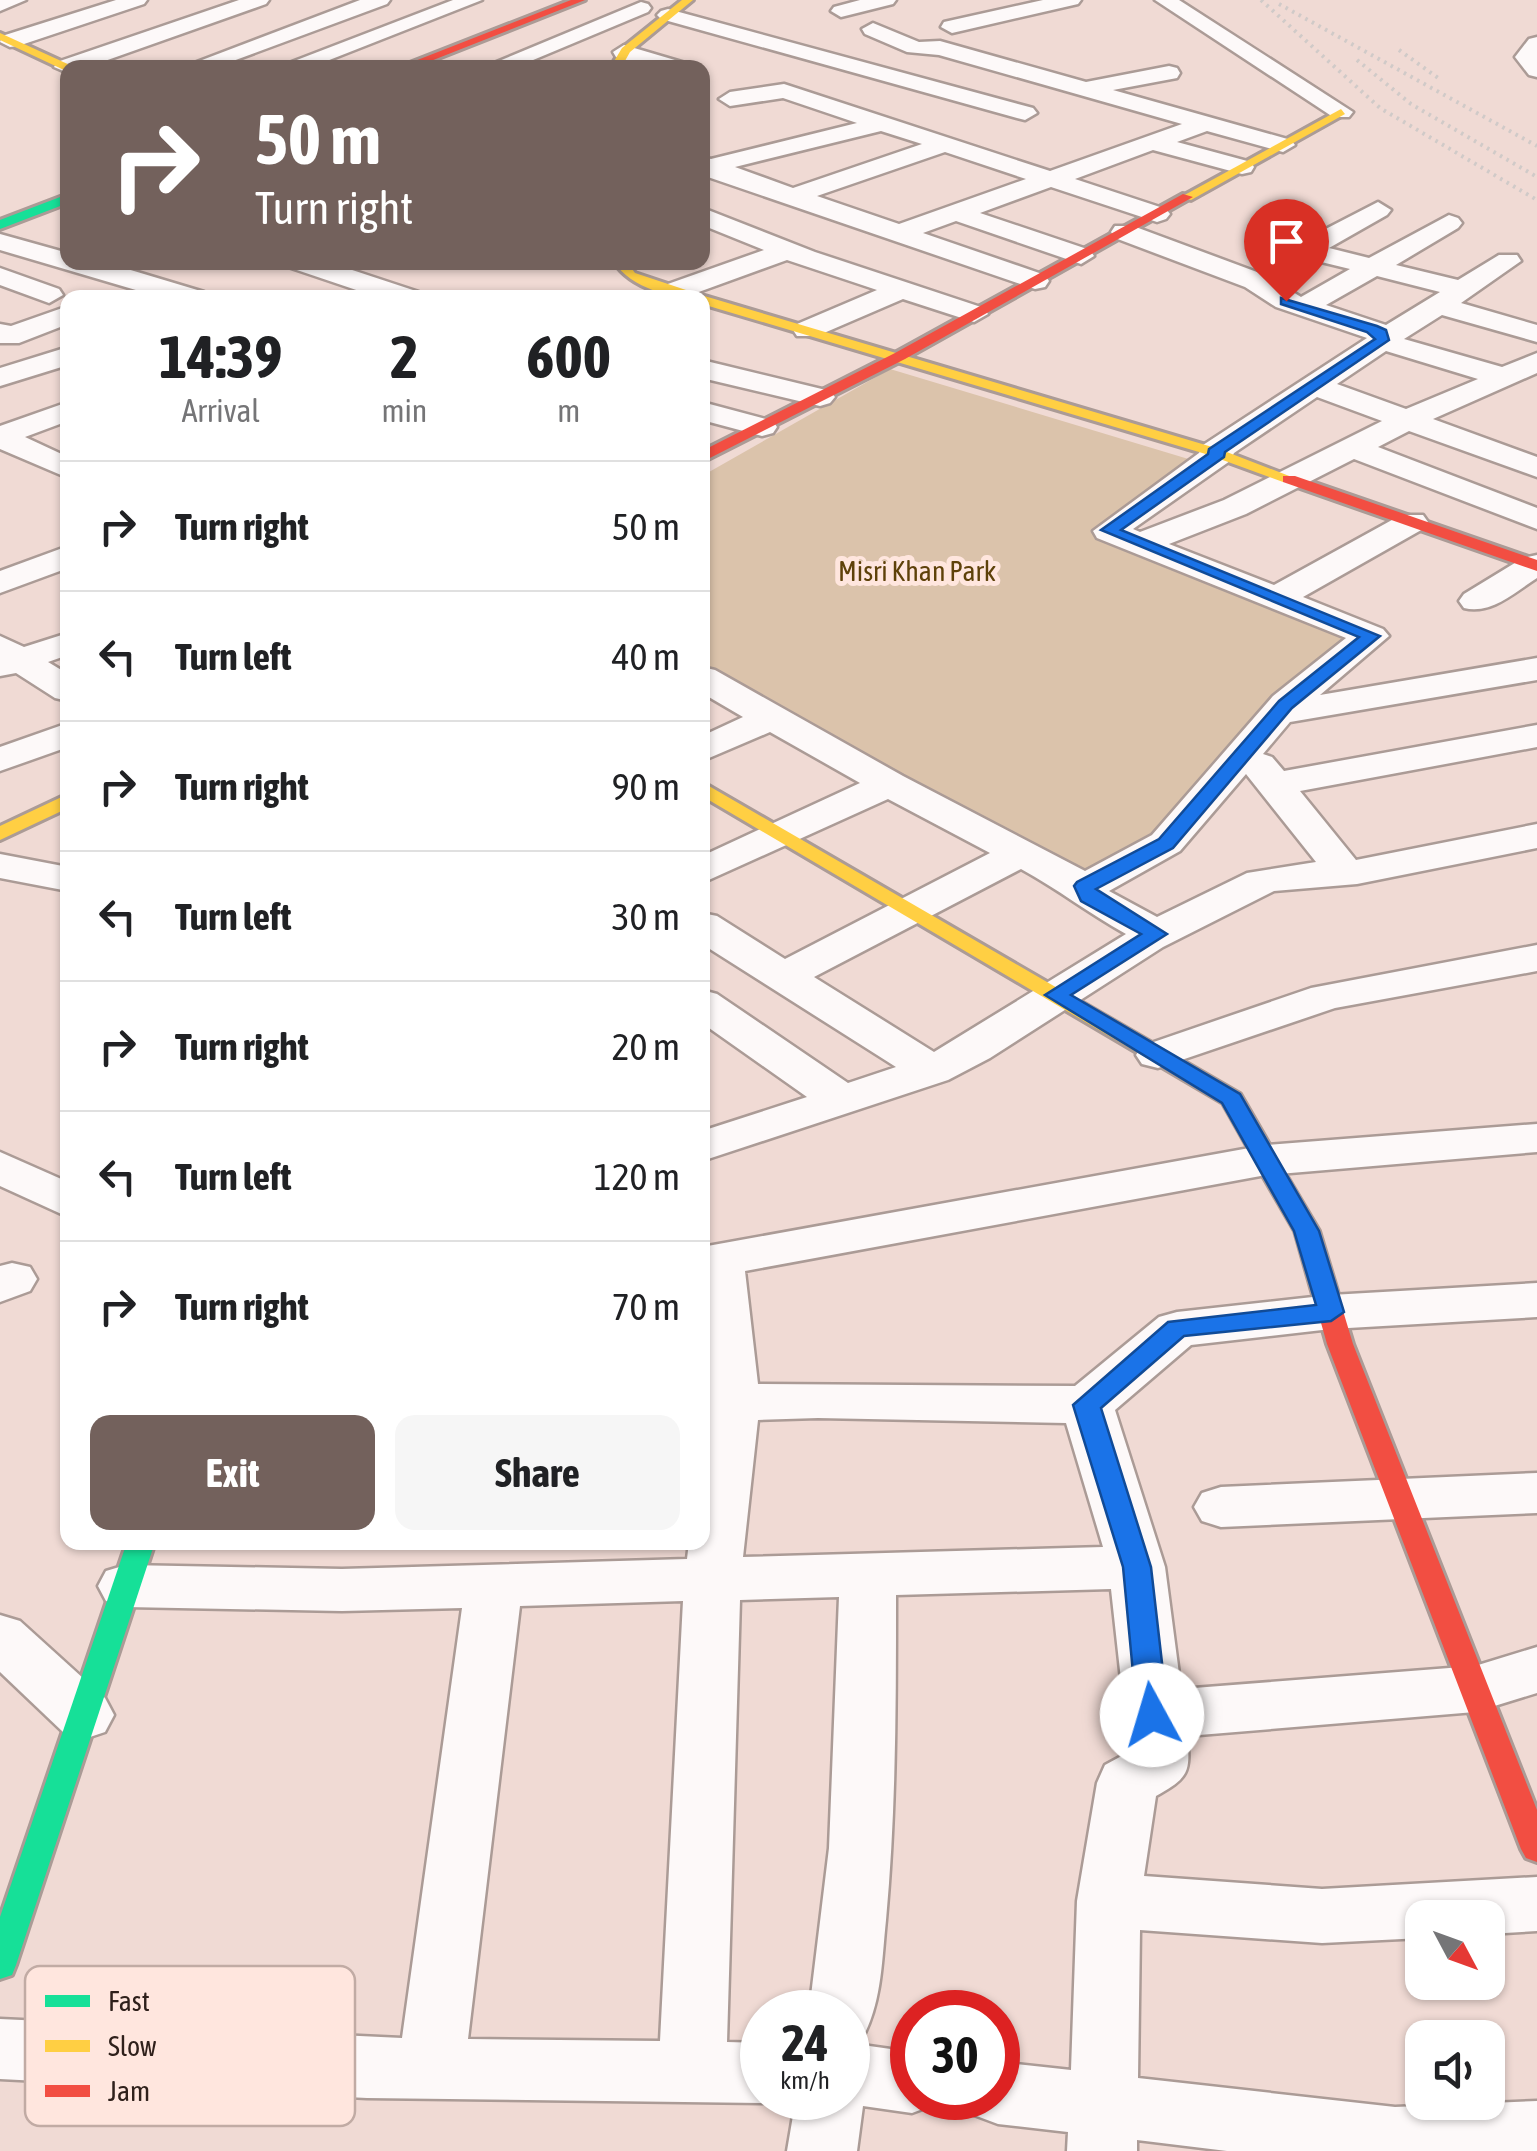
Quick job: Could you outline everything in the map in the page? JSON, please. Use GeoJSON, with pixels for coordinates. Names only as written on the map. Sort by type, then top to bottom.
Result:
{"type":"FeatureCollection","features":[{"type":"Feature","properties":{"kind":"street"},"geometry":{"type":"LineString","coordinates":[[0,5],[16,0]]}},
{"type":"Feature","properties":{"kind":"street"},"geometry":{"type":"LineString","coordinates":[[5,39],[138,0]]}},
{"type":"Feature","properties":{"kind":"street"},"geometry":{"type":"LineString","coordinates":[[89,60],[258,0]]}},
{"type":"Feature","properties":{"kind":"street"},"geometry":{"type":"LineString","coordinates":[[214,60],[380,0]]}},
{"type":"Feature","properties":{"kind":"street"},"geometry":{"type":"LineString","coordinates":[[310,60],[472,0]]}},
{"type":"Feature","properties":{"kind":"street"},"geometry":{"type":"LineString","coordinates":[[419,60],[552,0]]}},
{"type":"Feature","properties":{"kind":"street"},"geometry":{"type":"LineString","coordinates":[[400,60],[580,0]]}},
{"type":"Feature","properties":{"kind":"street"},"geometry":{"type":"LineString","coordinates":[[602,0],[640,8],[675,9],[949,92],[1042,108]]}},
{"type":"Feature","properties":{"kind":"street"},"geometry":{"type":"LineString","coordinates":[[840,11],[886,0]]}},
{"type":"Feature","properties":{"kind":"street"},"geometry":{"type":"LineString","coordinates":[[1004,0],[1034,9],[1074,11]]}},
{"type":"Feature","properties":{"kind":"street"},"geometry":{"type":"LineString","coordinates":[[710,453],[900,356],[1341,112],[1164,0]]}},
{"type":"Feature","properties":{"kind":"street"},"geometry":{"type":"LineString","coordinates":[[300,3],[404,25],[525,60]]}},
{"type":"Feature","properties":{"kind":"street"},"geometry":{"type":"LineString","coordinates":[[512,60],[640,8]]}},
{"type":"Feature","properties":{"kind":"street"},"geometry":{"type":"LineString","coordinates":[[560,40],[622,57],[675,9]]}},
{"type":"Feature","properties":{"kind":"street"},"geometry":{"type":"LineString","coordinates":[[952,27],[1034,9]]}},
{"type":"Feature","properties":{"kind":"street"},"geometry":{"type":"LineString","coordinates":[[820,54],[881,33],[928,51],[940,48],[1156,108],[1207,111],[1283,145]]}},
{"type":"Feature","properties":{"kind":"street"},"geometry":{"type":"LineString","coordinates":[[5,39],[60,65]]}},
{"type":"Feature","properties":{"kind":"street"},"geometry":{"type":"LineString","coordinates":[[1537,44],[1526,57],[1529,66],[1537,70]]}},
{"type":"Feature","properties":{"kind":"street"},"geometry":{"type":"LineString","coordinates":[[561,60],[590,47]]}},
{"type":"Feature","properties":{"kind":"street"},"geometry":{"type":"LineString","coordinates":[[710,215],[795,196],[1087,89],[1169,73],[1151,62]]}},
{"type":"Feature","properties":{"kind":"street"},"geometry":{"type":"LineString","coordinates":[[710,165],[871,121],[1020,70]]}},
{"type":"Feature","properties":{"kind":"street"},"geometry":{"type":"LineString","coordinates":[[810,100],[724,100],[778,90],[810,100],[871,121],[1054,180],[1156,214]]}},
{"type":"Feature","properties":{"kind":"street"},"geometry":{"type":"LineString","coordinates":[[899,233],[1154,143],[1207,111]]}},
{"type":"Feature","properties":{"kind":"street"},"geometry":{"type":"LineString","coordinates":[[1154,143],[1242,167]]}},
{"type":"Feature","properties":{"kind":"street"},"geometry":{"type":"LineString","coordinates":[[710,168],[1035,281]]}},
{"type":"Feature","properties":{"kind":"street"},"geometry":{"type":"LineString","coordinates":[[0,211],[60,189]]}},
{"type":"Feature","properties":{"kind":"street"},"geometry":{"type":"LineString","coordinates":[[0,224],[60,201]]}},
{"type":"Feature","properties":{"kind":"street"},"geometry":{"type":"LineString","coordinates":[[1255,281],[1378,210]]}},
{"type":"Feature","properties":{"kind":"street"},"geometry":{"type":"LineString","coordinates":[[957,213],[1081,256]]}},
{"type":"Feature","properties":{"kind":"street"},"geometry":{"type":"LineString","coordinates":[[710,217],[786,250],[974,314]]}},
{"type":"Feature","properties":{"kind":"street"},"geometry":{"type":"LineString","coordinates":[[1304,307],[1449,223]]}},
{"type":"Feature","properties":{"kind":"street"},"geometry":{"type":"LineString","coordinates":[[1124,232],[1255,281],[1269,292],[1304,307],[1372,329],[1381,334],[1381,341]]}},
{"type":"Feature","properties":{"kind":"street"},"geometry":{"type":"LineString","coordinates":[[0,242],[60,259]]}},
{"type":"Feature","properties":{"kind":"street"},"geometry":{"type":"LineString","coordinates":[[703,290],[786,250]]}},
{"type":"Feature","properties":{"kind":"street"},"geometry":{"type":"LineString","coordinates":[[1306,250],[1464,290]]}},
{"type":"Feature","properties":{"kind":"street"},"geometry":{"type":"LineString","coordinates":[[1084,886],[1166,843],[1279,714],[1371,636],[1109,530],[1314,386],[1508,261]]}},
{"type":"Feature","properties":{"kind":"street"},"geometry":{"type":"LineString","coordinates":[[10,280],[60,265]]}},
{"type":"Feature","properties":{"kind":"street"},"geometry":{"type":"LineString","coordinates":[[100,270],[167,290]]}},
{"type":"Feature","properties":{"kind":"street"},"geometry":{"type":"LineString","coordinates":[[345,270],[390,290]]}},
{"type":"Feature","properties":{"kind":"street"},"geometry":{"type":"LineString","coordinates":[[114,290],[134,279]]}},
{"type":"Feature","properties":{"kind":"street"},"geometry":{"type":"LineString","coordinates":[[624,279],[667,290]]}},
{"type":"Feature","properties":{"kind":"street"},"geometry":{"type":"LineString","coordinates":[[0,332],[9,337],[58,304],[10,280]]}},
{"type":"Feature","properties":{"kind":"street"},"geometry":{"type":"LineString","coordinates":[[806,330],[900,290]]}},
{"type":"Feature","properties":{"kind":"street"},"geometry":{"type":"LineString","coordinates":[[710,302],[1217,453],[1536,565]]}},
{"type":"Feature","properties":{"kind":"street"},"geometry":{"type":"LineString","coordinates":[[1439,306],[1537,334]]}},
{"type":"Feature","properties":{"kind":"street"},"geometry":{"type":"LineString","coordinates":[[1381,341],[1499,379],[1537,397]]}},
{"type":"Feature","properties":{"kind":"street"},"geometry":{"type":"LineString","coordinates":[[0,377],[60,359]]}},
{"type":"Feature","properties":{"kind":"street"},"geometry":{"type":"LineString","coordinates":[[1141,543],[1236,507],[1405,422],[1537,362]]}},
{"type":"Feature","properties":{"kind":"street"},"geometry":{"type":"LineString","coordinates":[[32,368],[60,380]]}},
{"type":"Feature","properties":{"kind":"street"},"geometry":{"type":"LineString","coordinates":[[710,371],[820,396]]}},
{"type":"Feature","properties":{"kind":"street"},"geometry":{"type":"LineString","coordinates":[[1314,386],[1537,468]]}},
{"type":"Feature","properties":{"kind":"street"},"geometry":{"type":"LineString","coordinates":[[0,437],[60,414]]}},
{"type":"Feature","properties":{"kind":"street"},"geometry":{"type":"LineString","coordinates":[[710,414],[762,426]]}},
{"type":"Feature","properties":{"kind":"street"},"geometry":{"type":"LineString","coordinates":[[0,437],[60,465]]}},
{"type":"Feature","properties":{"kind":"street"},"geometry":{"type":"LineString","coordinates":[[1499,455],[1537,437]]}},
{"type":"Feature","properties":{"kind":"street"},"geometry":{"type":"LineString","coordinates":[[1352,448],[1534,515]]}},
{"type":"Feature","properties":{"kind":"street"},"geometry":{"type":"LineString","coordinates":[[1471,543],[1534,515]]}},
{"type":"Feature","properties":{"kind":"street"},"geometry":{"type":"LineString","coordinates":[[1278,597],[1412,522]]}},
{"type":"Feature","properties":{"kind":"street"},"geometry":{"type":"LineString","coordinates":[[0,583],[60,559]]}},
{"type":"Feature","properties":{"kind":"street"},"geometry":{"type":"LineString","coordinates":[[1476,601],[1536,565]]}},
{"type":"Feature","properties":{"kind":"street"},"geometry":{"type":"LineString","coordinates":[[7,658],[60,645]]}},
{"type":"Feature","properties":{"kind":"street"},"geometry":{"type":"LineString","coordinates":[[7,658],[60,686]]}},
{"type":"Feature","properties":{"kind":"street"},"geometry":{"type":"LineString","coordinates":[[1279,714],[1537,669]]}},
{"type":"Feature","properties":{"kind":"street"},"geometry":{"type":"LineString","coordinates":[[710,682],[889,784],[1084,886],[1088,896],[1157,934]]}},
{"type":"Feature","properties":{"kind":"street"},"geometry":{"type":"LineString","coordinates":[[710,746],[772,717]]}},
{"type":"Feature","properties":{"kind":"street"},"geometry":{"type":"LineString","coordinates":[[1274,784],[1537,736]]}},
{"type":"Feature","properties":{"kind":"street"},"geometry":{"type":"LineString","coordinates":[[0,760],[60,737]]}},
{"type":"Feature","properties":{"kind":"street"},"geometry":{"type":"LineString","coordinates":[[1249,752],[1345,873]]}},
{"type":"Feature","properties":{"kind":"street"},"geometry":{"type":"LineString","coordinates":[[710,867],[889,784]]}},
{"type":"Feature","properties":{"kind":"street"},"geometry":{"type":"LineString","coordinates":[[710,793],[1232,1098],[1306,1231],[1331,1312],[1537,1849]]}},
{"type":"Feature","properties":{"kind":"street"},"geometry":{"type":"LineString","coordinates":[[0,834],[60,804]]}},
{"type":"Feature","properties":{"kind":"street"},"geometry":{"type":"LineString","coordinates":[[710,1144],[932,1070],[974,1049],[1157,934],[1260,882],[1345,873],[1537,836]]}},
{"type":"Feature","properties":{"kind":"street"},"geometry":{"type":"LineString","coordinates":[[786,975],[1021,853]]}},
{"type":"Feature","properties":{"kind":"street"},"geometry":{"type":"LineString","coordinates":[[0,866],[60,877]]}},
{"type":"Feature","properties":{"kind":"street"},"geometry":{"type":"LineString","coordinates":[[710,930],[932,1070]]}},
{"type":"Feature","properties":{"kind":"street"},"geometry":{"type":"LineString","coordinates":[[1158,1055],[1326,997],[1537,958]]}},
{"type":"Feature","properties":{"kind":"street"},"geometry":{"type":"LineString","coordinates":[[710,1009],[842,1100]]}},
{"type":"Feature","properties":{"kind":"street"},"geometry":{"type":"LineString","coordinates":[[692,2073],[718,1404],[710,1262],[1266,1160],[1537,1138]]}},
{"type":"Feature","properties":{"kind":"street"},"geometry":{"type":"LineString","coordinates":[[0,1167],[60,1198]]}},
{"type":"Feature","properties":{"kind":"street"},"geometry":{"type":"LineString","coordinates":[[718,1404],[818,1400],[1086,1405],[1178,1328],[1331,1312],[1537,1300]]}},
{"type":"Feature","properties":{"kind":"street"},"geometry":{"type":"LineString","coordinates":[[1086,1405],[1137,1567],[1160,1764],[1127,1783],[1110,1901],[1103,2129]]}},
{"type":"Feature","properties":{"kind":"street"},"geometry":{"type":"LineString","coordinates":[[1221,1507],[1537,1493]]}},
{"type":"Feature","properties":{"kind":"street"},"geometry":{"type":"LineString","coordinates":[[0,1965],[134,1564],[342,1590],[713,1576],[1137,1567]]}},
{"type":"Feature","properties":{"kind":"street"},"geometry":{"type":"LineString","coordinates":[[846,1990],[855,1931],[866,1772],[868,1573]]}},
{"type":"Feature","properties":{"kind":"street"},"geometry":{"type":"LineString","coordinates":[[432,2068],[494,1584]]}},
{"type":"Feature","properties":{"kind":"street"},"geometry":{"type":"LineString","coordinates":[[0,1637],[84,1715]]}},
{"type":"Feature","properties":{"kind":"street"},"geometry":{"type":"LineString","coordinates":[[1152,1715],[1476,1689],[1537,1670]]}},
{"type":"Feature","properties":{"kind":"street"},"geometry":{"type":"LineString","coordinates":[[1110,1901],[1322,1916],[1537,1904]]}},
{"type":"Feature","properties":{"kind":"street"},"geometry":{"type":"LineString","coordinates":[[0,2049],[25,2050]]}},
{"type":"Feature","properties":{"kind":"street"},"geometry":{"type":"LineString","coordinates":[[355,2065],[740,2073]]}},
{"type":"Feature","properties":{"kind":"street"},"geometry":{"type":"LineString","coordinates":[[1020,2101],[1103,2129],[1395,2139],[1537,2134]]}},
{"type":"Feature","properties":{"kind":"street"},"geometry":{"type":"LineString","coordinates":[[822,2151],[827,2120]]}},
{"type":"Feature","properties":{"kind":"green space","name":"Misri Khan Park"},"geometry":{"type":"Polygon","coordinates":[[[890,369],[1195,461],[1101,529],[1357,636],[1165,829],[1084,876],[710,669],[710,471],[890,369]]]}},
{"type":"Feature","properties":{"kind":"railway"},"geometry":{"type":"LineString","coordinates":[[1261,0],[1380,108],[1537,200]]}},
{"type":"Feature","properties":{"kind":"railway"},"geometry":{"type":"LineString","coordinates":[[1279,4],[1537,146]]}},
{"type":"Feature","properties":{"kind":"railway"},"geometry":{"type":"LineString","coordinates":[[1399,50],[1441,80]]}},
{"type":"Feature","properties":{"kind":"railway"},"geometry":{"type":"LineString","coordinates":[[1357,60],[1411,104],[1537,177]]}},
{"type":"Feature","properties":{"kind":"traffic: fast"},"geometry":{"type":"LineString","coordinates":[[0,225],[60,201]]}},
{"type":"Feature","properties":{"kind":"traffic: fast"},"geometry":{"type":"LineString","coordinates":[[0,1965],[138,1550]]}},
{"type":"Feature","properties":{"kind":"traffic: slow"},"geometry":{"type":"LineString","coordinates":[[620,60],[626,50],[688,0]]}},
{"type":"Feature","properties":{"kind":"traffic: slow"},"geometry":{"type":"LineString","coordinates":[[0,36],[60,64]]}},
{"type":"Feature","properties":{"kind":"traffic: slow"},"geometry":{"type":"LineString","coordinates":[[1187,197],[1341,112]]}},
{"type":"Feature","properties":{"kind":"traffic: slow"},"geometry":{"type":"LineString","coordinates":[[626,270],[630,276],[672,290]]}},
{"type":"Feature","properties":{"kind":"traffic: slow"},"geometry":{"type":"LineString","coordinates":[[710,301],[1214,452],[1289,479]]}},
{"type":"Feature","properties":{"kind":"traffic: slow"},"geometry":{"type":"LineString","coordinates":[[710,793],[1232,1099],[1266,1160]]}},
{"type":"Feature","properties":{"kind":"traffic: slow"},"geometry":{"type":"LineString","coordinates":[[0,834],[60,804]]}},
{"type":"Feature","properties":{"kind":"traffic: jam"},"geometry":{"type":"LineString","coordinates":[[423,60],[580,0]]}},
{"type":"Feature","properties":{"kind":"traffic: jam"},"geometry":{"type":"LineString","coordinates":[[710,453],[900,356],[1187,197]]}},
{"type":"Feature","properties":{"kind":"traffic: jam"},"geometry":{"type":"LineString","coordinates":[[1289,479],[1537,566]]}},
{"type":"Feature","properties":{"kind":"traffic: jam"},"geometry":{"type":"LineString","coordinates":[[1266,1160],[1307,1231],[1340,1344],[1537,1849]]}},
{"type":"Feature","properties":{"kind":"route"},"geometry":{"type":"LineString","coordinates":[[1152,1715],[1137,1567],[1086,1405],[1178,1328],[1331,1312],[1306,1231],[1232,1098],[1056,995],[1157,934],[1088,896],[1084,886],[1166,843],[1249,752],[1286,704],[1371,636],[1109,530],[1219,454],[1214,452],[1382,340],[1381,334],[1372,329],[1286,301]]}}]}
